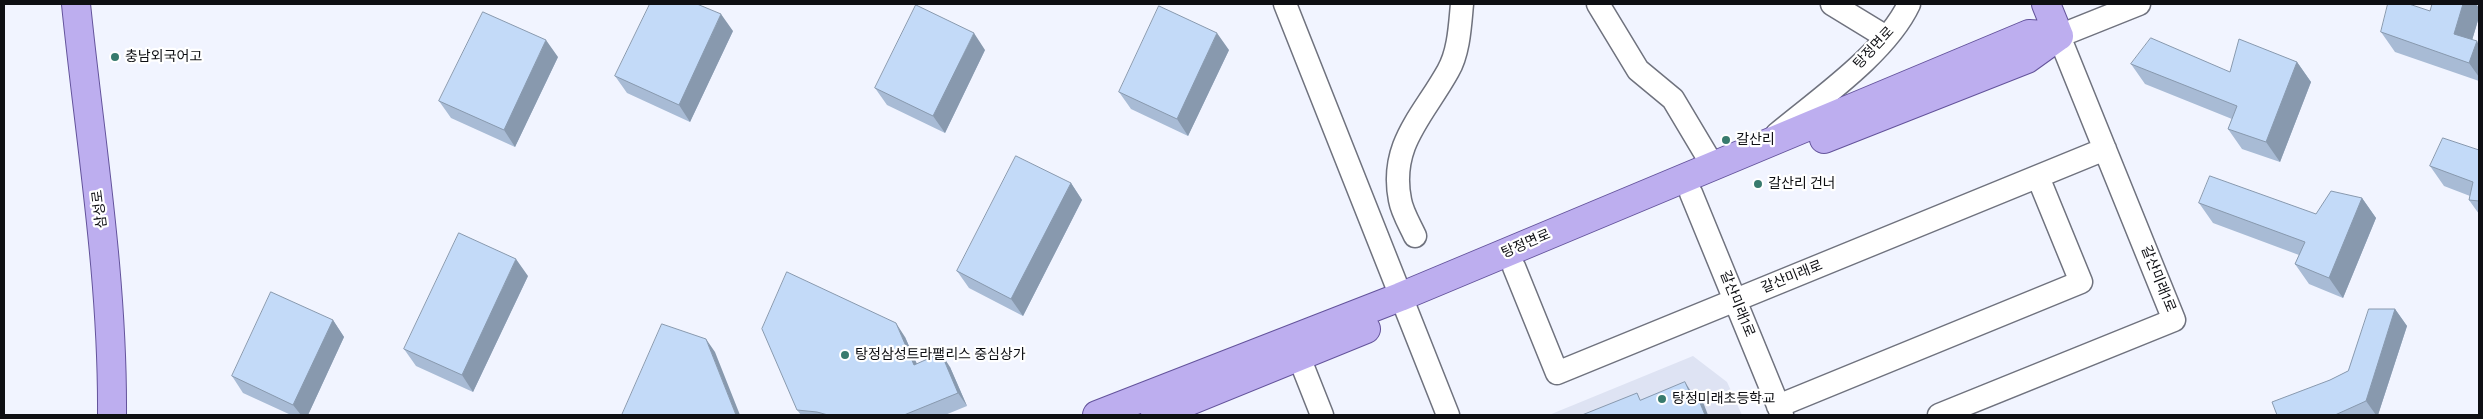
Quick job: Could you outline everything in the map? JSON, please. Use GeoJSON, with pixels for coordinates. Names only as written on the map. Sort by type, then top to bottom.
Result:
{"type":"FeatureCollection","features":[{"type":"Feature","properties":{"kind":"main road","name":"삼성로"},"geometry":{"type":"LineString","coordinates":[[76,4],[104,243],[112,354],[112,415]]}},
{"type":"Feature","properties":{"kind":"main road","name":"갈산미래1로"},"geometry":{"type":"LineString","coordinates":[[2046,4],[2059,36]]}},
{"type":"Feature","properties":{"kind":"main road"},"geometry":{"type":"LineString","coordinates":[[1770,151],[1880,95],[2029,34],[2059,36]]}},
{"type":"Feature","properties":{"kind":"main road"},"geometry":{"type":"LineString","coordinates":[[1770,151],[2027,59],[2059,36]]}},
{"type":"Feature","properties":{"kind":"main road","name":"탕정면로"},"geometry":{"type":"LineString","coordinates":[[1097,415],[1514,267],[1691,194],[1770,151]]}},
{"type":"Feature","properties":{"kind":"main road","name":"탕정면로"},"geometry":{"type":"LineString","coordinates":[[1155,415],[1299,357],[1403,305],[1713,166],[1770,151]]}},
{"type":"Feature","properties":{"kind":"street"},"geometry":{"type":"LineString","coordinates":[[1285,4],[1448,415]]}},
{"type":"Feature","properties":{"kind":"street"},"geometry":{"type":"LineString","coordinates":[[1415,236],[1400,202],[1396,168],[1405,141],[1449,70],[1460,31],[1462,4]]}},
{"type":"Feature","properties":{"kind":"street"},"geometry":{"type":"LineString","coordinates":[[1598,4],[1638,70],[1673,99],[1713,166]]}},
{"type":"Feature","properties":{"kind":"street"},"geometry":{"type":"LineString","coordinates":[[1832,4],[1886,37]]}},
{"type":"Feature","properties":{"kind":"street","name":"탕정면로"},"geometry":{"type":"LineString","coordinates":[[1770,151],[1860,65],[1900,20],[1909,4]]}},
{"type":"Feature","properties":{"kind":"street"},"geometry":{"type":"LineString","coordinates":[[2059,36],[2139,4]]}},
{"type":"Feature","properties":{"kind":"street","name":"갈산미래1로"},"geometry":{"type":"LineString","coordinates":[[1939,415],[2174,320],[2059,36]]}},
{"type":"Feature","properties":{"kind":"street"},"geometry":{"type":"LineString","coordinates":[[1860,65],[1857,74],[1859,86],[1868,92],[1880,95]]}},
{"type":"Feature","properties":{"kind":"street","name":"갈산미래로"},"geometry":{"type":"LineString","coordinates":[[1514,267],[1557,373],[2105,149]]}},
{"type":"Feature","properties":{"kind":"street"},"geometry":{"type":"LineString","coordinates":[[1780,410],[2081,282],[2038,177]]}},
{"type":"Feature","properties":{"kind":"street","name":"갈산미래1로"},"geometry":{"type":"LineString","coordinates":[[1691,194],[1780,410]]}},
{"type":"Feature","properties":{"kind":"street"},"geometry":{"type":"LineString","coordinates":[[1299,357],[1322,415]]}},
{"type":"Feature","properties":{"kind":"shaded area","name":"탕정미래초등학교"},"geometry":{"type":"Polygon","coordinates":[[[1693,356],[1727,382],[1742,415],[1549,415],[1693,356]]]}},
{"type":"Feature","properties":{"kind":"building"},"geometry":{"type":"Polygon","coordinates":[[[650,4],[697,4],[721,14],[679,105],[615,76],[650,4]]]}},
{"type":"Feature","properties":{"kind":"building"},"geometry":{"type":"Polygon","coordinates":[[[2388,4],[2409,4],[2430,11],[2432,4],[2463,4],[2454,34],[2477,41],[2469,63],[2381,32],[2388,4]]]}},
{"type":"Feature","properties":{"kind":"building"},"geometry":{"type":"Polygon","coordinates":[[[916,5],[974,33],[933,116],[875,88],[916,5]]]}},
{"type":"Feature","properties":{"kind":"building"},"geometry":{"type":"Polygon","coordinates":[[[1159,6],[1217,33],[1177,119],[1119,92],[1159,6]]]}},
{"type":"Feature","properties":{"kind":"building"},"geometry":{"type":"Polygon","coordinates":[[[483,12],[546,40],[504,130],[439,101],[483,12]]]}},
{"type":"Feature","properties":{"kind":"building"},"geometry":{"type":"Polygon","coordinates":[[[2151,38],[2230,72],[2239,39],[2297,62],[2266,142],[2228,129],[2237,106],[2131,64],[2151,38]]]}},
{"type":"Feature","properties":{"kind":"building"},"geometry":{"type":"Polygon","coordinates":[[[2443,138],[2479,150],[2479,201],[2469,200],[2473,182],[2430,166],[2443,138]]]}},
{"type":"Feature","properties":{"kind":"building"},"geometry":{"type":"Polygon","coordinates":[[[1016,156],[1071,183],[1011,299],[957,271],[1016,156]]]}},
{"type":"Feature","properties":{"kind":"building"},"geometry":{"type":"Polygon","coordinates":[[[2210,176],[2316,214],[2331,191],[2362,198],[2329,278],[2295,264],[2305,242],[2199,203],[2210,176]]]}},
{"type":"Feature","properties":{"kind":"building"},"geometry":{"type":"Polygon","coordinates":[[[459,233],[516,259],[462,375],[404,349],[459,233]]]}},
{"type":"Feature","properties":{"kind":"building","name":"탕정삼성트라팰리스 중심상가"},"geometry":{"type":"Polygon","coordinates":[[[787,272],[896,323],[914,365],[941,353],[958,393],[904,415],[828,415],[797,410],[762,329],[787,272]]]}},
{"type":"Feature","properties":{"kind":"building"},"geometry":{"type":"Polygon","coordinates":[[[271,292],[333,320],[293,405],[232,376],[271,292]]]}},
{"type":"Feature","properties":{"kind":"building"},"geometry":{"type":"Polygon","coordinates":[[[2369,309],[2395,309],[2366,401],[2335,415],[2277,415],[2272,402],[2330,380],[2348,371],[2369,309]]]}},
{"type":"Feature","properties":{"kind":"building"},"geometry":{"type":"Polygon","coordinates":[[[662,324],[706,339],[736,415],[622,415],[662,324]]]}},
{"type":"Feature","properties":{"kind":"building"},"geometry":{"type":"Polygon","coordinates":[[[1685,382],[1690,393],[1695,391],[1705,415],[1582,415],[1637,393],[1640,400],[1685,382]]]}},
{"type":"Feature","properties":{"kind":"place","name":"충남외국어고"},"geometry":{"type":"Point","coordinates":[115,57]}},
{"type":"Feature","properties":{"kind":"place","name":"갈산리"},"geometry":{"type":"Point","coordinates":[1726,140]}},
{"type":"Feature","properties":{"kind":"place","name":"갈산리 건너"},"geometry":{"type":"Point","coordinates":[1758,184]}},
{"type":"Feature","properties":{"kind":"place","name":"탕정삼성트라팰리스 중심상가"},"geometry":{"type":"Point","coordinates":[845,355]}},
{"type":"Feature","properties":{"kind":"place","name":"탕정미래초등학교"},"geometry":{"type":"Point","coordinates":[1662,399]}}]}
